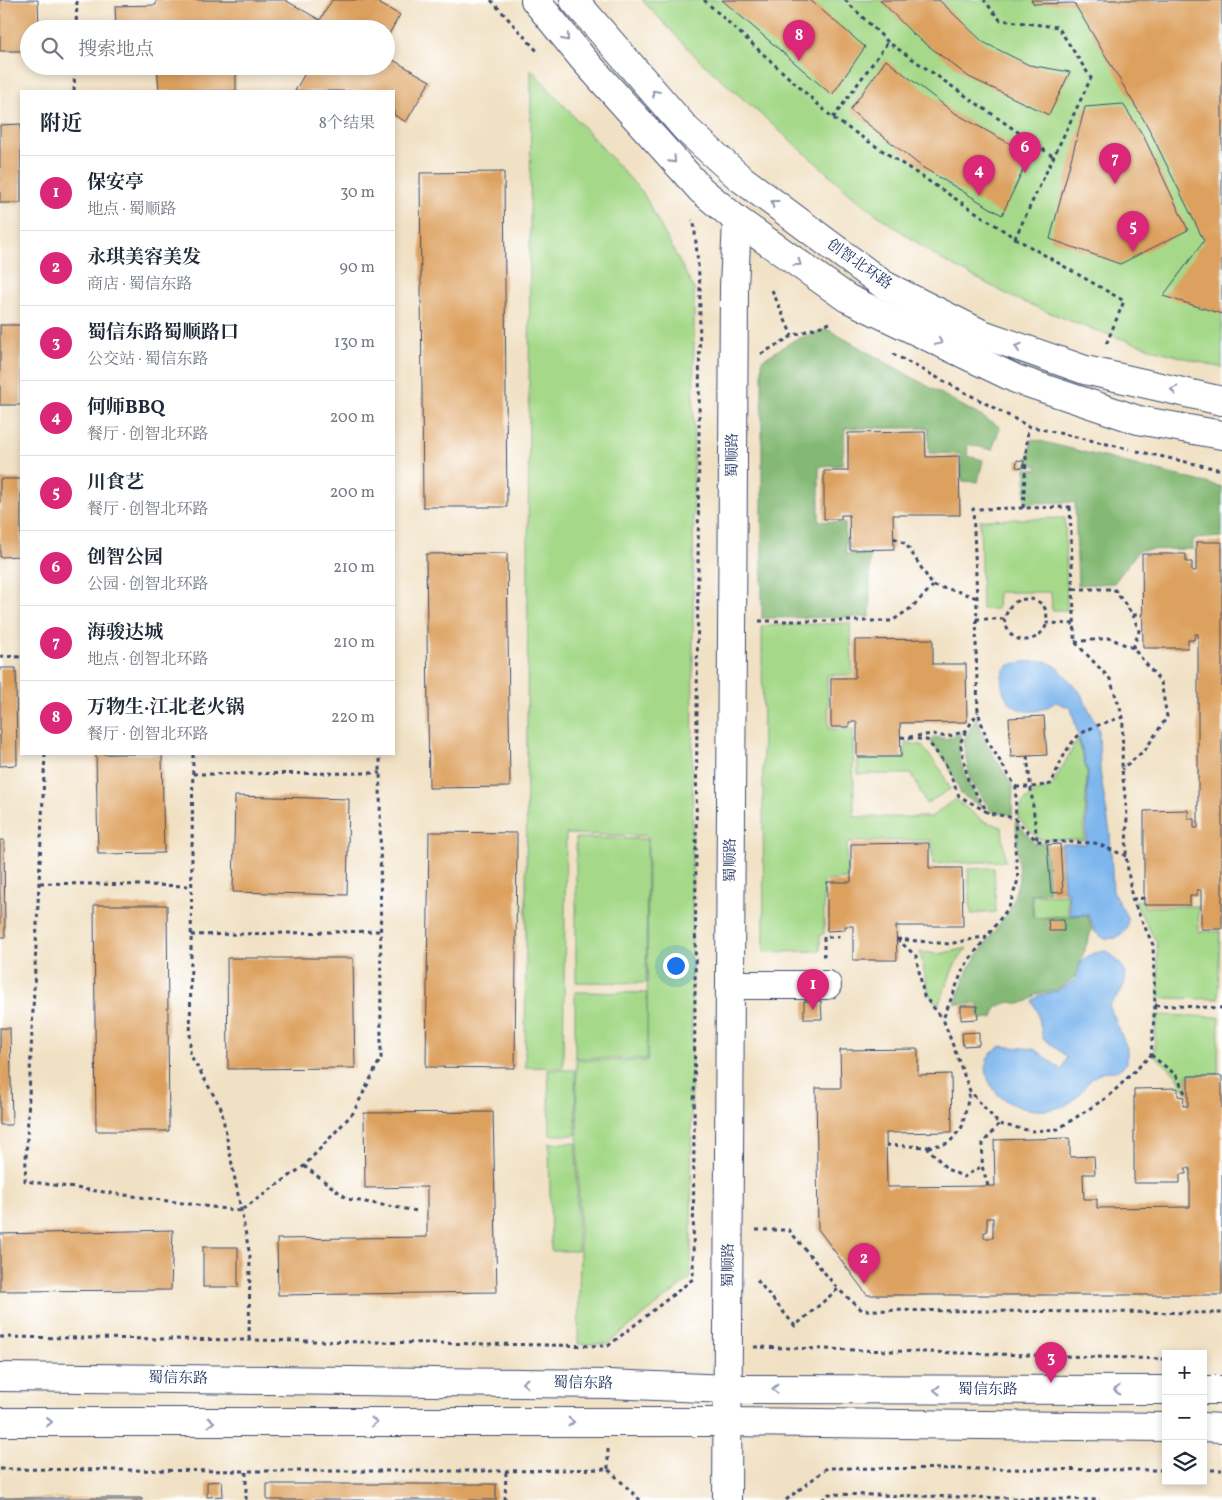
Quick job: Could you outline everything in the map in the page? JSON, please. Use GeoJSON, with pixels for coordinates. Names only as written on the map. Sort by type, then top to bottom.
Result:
{"type":"FeatureCollection","features":[{"type":"Feature","properties":{"kind":"main road"},"geometry":{"type":"LineString","coordinates":[[535,0],[584,60],[701,190],[737,220],[847,298],[1016,379],[1138,420],[1222,435]]}},
{"type":"Feature","properties":{"kind":"main road","name":"创智北环路"},"geometry":{"type":"LineString","coordinates":[[574,0],[686,129],[739,177],[884,285],[982,334],[1085,370],[1222,400]]}},
{"type":"Feature","properties":{"kind":"main road","name":"蜀顺路"},"geometry":{"type":"LineString","coordinates":[[727,1500],[734,288],[737,220]]}},
{"type":"Feature","properties":{"kind":"main road"},"geometry":{"type":"LineString","coordinates":[[730,985],[827,985]]}},
{"type":"Feature","properties":{"kind":"main road","name":"蜀信东路"},"geometry":{"type":"LineString","coordinates":[[0,1377],[608,1384],[728,1389],[1162,1390]]}},
{"type":"Feature","properties":{"kind":"main road"},"geometry":{"type":"LineString","coordinates":[[1207,1390],[1222,1390]]}},
{"type":"Feature","properties":{"kind":"main road"},"geometry":{"type":"LineString","coordinates":[[0,1422],[728,1422],[1162,1427]]}},
{"type":"Feature","properties":{"kind":"main road"},"geometry":{"type":"LineString","coordinates":[[1207,1428],[1222,1428]]}},
{"type":"Feature","properties":{"kind":"path"},"geometry":{"type":"LineString","coordinates":[[76,20],[77,0]]}},
{"type":"Feature","properties":{"kind":"path"},"geometry":{"type":"LineString","coordinates":[[491,0],[543,57]]}},
{"type":"Feature","properties":{"kind":"path"},"geometry":{"type":"LineString","coordinates":[[704,0],[833,118],[1015,238],[1124,301],[1103,353]]}},
{"type":"Feature","properties":{"kind":"path"},"geometry":{"type":"LineString","coordinates":[[845,0],[888,42],[1054,157]]}},
{"type":"Feature","properties":{"kind":"path"},"geometry":{"type":"LineString","coordinates":[[984,0],[1000,20],[1058,27],[1091,78],[1015,238]]}},
{"type":"Feature","properties":{"kind":"path"},"geometry":{"type":"LineString","coordinates":[[833,118],[888,42]]}},
{"type":"Feature","properties":{"kind":"path"},"geometry":{"type":"LineString","coordinates":[[74,90],[75,75]]}},
{"type":"Feature","properties":{"kind":"path"},"geometry":{"type":"LineString","coordinates":[[0,1338],[608,1346],[693,1280],[700,286],[694,222],[687,215]]}},
{"type":"Feature","properties":{"kind":"path"},"geometry":{"type":"LineString","coordinates":[[772,290],[792,336]]}},
{"type":"Feature","properties":{"kind":"path"},"geometry":{"type":"LineString","coordinates":[[758,356],[792,336],[836,322]]}},
{"type":"Feature","properties":{"kind":"path"},"geometry":{"type":"LineString","coordinates":[[889,352],[1028,426],[1222,470]]}},
{"type":"Feature","properties":{"kind":"path"},"geometry":{"type":"LineString","coordinates":[[1023,508],[1028,426]]}},
{"type":"Feature","properties":{"kind":"path"},"geometry":{"type":"LineString","coordinates":[[943,1019],[964,967],[1009,907],[1018,880],[1014,818],[1016,787],[987,740],[978,712],[974,509],[1070,507],[1075,642],[1110,679],[1123,716],[1122,769],[1127,815],[1126,856],[1132,899],[1152,945],[1155,1005],[1151,1056],[1109,1096],[1058,1129],[1032,1131],[999,1124],[970,1091],[943,1019],[924,996],[916,956],[897,940],[949,944],[987,936]]}},
{"type":"Feature","properties":{"kind":"path"},"geometry":{"type":"LineString","coordinates":[[894,538],[906,544],[933,586],[977,598]]}},
{"type":"Feature","properties":{"kind":"path"},"geometry":{"type":"LineString","coordinates":[[757,612],[757,621],[892,621],[911,608],[933,586]]}},
{"type":"Feature","properties":{"kind":"path"},"geometry":{"type":"LineString","coordinates":[[1074,589],[1114,589],[1133,615],[1139,631],[1133,648]]}},
{"type":"Feature","properties":{"kind":"path"},"geometry":{"type":"LineString","coordinates":[[1023,598],[1037,601],[1043,606],[1047,622],[1045,629],[1040,635],[1031,639],[1021,639],[1014,637],[1008,630],[1004,619],[1008,608],[1015,601],[1023,598]]}},
{"type":"Feature","properties":{"kind":"path"},"geometry":{"type":"LineString","coordinates":[[1133,615],[1142,615]]}},
{"type":"Feature","properties":{"kind":"path"},"geometry":{"type":"LineString","coordinates":[[976,619],[1004,619]]}},
{"type":"Feature","properties":{"kind":"path"},"geometry":{"type":"LineString","coordinates":[[1047,622],[1074,624]]}},
{"type":"Feature","properties":{"kind":"path"},"geometry":{"type":"LineString","coordinates":[[1075,642],[1109,638],[1133,648],[1161,682],[1167,717],[1145,750],[1122,769]]}},
{"type":"Feature","properties":{"kind":"path"},"geometry":{"type":"LineString","coordinates":[[0,656],[20,656]]}},
{"type":"Feature","properties":{"kind":"path"},"geometry":{"type":"LineString","coordinates":[[978,712],[960,743],[968,780],[989,814]]}},
{"type":"Feature","properties":{"kind":"path"},"geometry":{"type":"LineString","coordinates":[[1016,787],[1032,788],[1051,784],[1062,759],[1077,737],[1101,724],[1123,716]]}},
{"type":"Feature","properties":{"kind":"path"},"geometry":{"type":"LineString","coordinates":[[966,731],[946,737],[933,734],[900,737],[927,740],[946,765],[959,796],[989,814],[1014,818],[1037,841],[1096,843],[1126,856]]}},
{"type":"Feature","properties":{"kind":"path"},"geometry":{"type":"LineString","coordinates":[[45,755],[25,1181],[240,1211],[304,1166],[353,1113],[381,1058],[380,755]]}},
{"type":"Feature","properties":{"kind":"path"},"geometry":{"type":"LineString","coordinates":[[193,755],[190,1054],[221,1108],[250,1256],[249,1340]]}},
{"type":"Feature","properties":{"kind":"path"},"geometry":{"type":"LineString","coordinates":[[1028,756],[1037,841]]}},
{"type":"Feature","properties":{"kind":"path"},"geometry":{"type":"LineString","coordinates":[[193,774],[380,773]]}},
{"type":"Feature","properties":{"kind":"path"},"geometry":{"type":"LineString","coordinates":[[40,883],[192,886]]}},
{"type":"Feature","properties":{"kind":"path"},"geometry":{"type":"LineString","coordinates":[[1132,899],[1145,898]]}},
{"type":"Feature","properties":{"kind":"path"},"geometry":{"type":"LineString","coordinates":[[814,955],[824,956],[824,937],[838,937],[838,930]]}},
{"type":"Feature","properties":{"kind":"path"},"geometry":{"type":"LineString","coordinates":[[191,935],[381,931]]}},
{"type":"Feature","properties":{"kind":"path"},"geometry":{"type":"LineString","coordinates":[[1155,1005],[1222,1008]]}},
{"type":"Feature","properties":{"kind":"path"},"geometry":{"type":"LineString","coordinates":[[1151,1056],[1176,1075],[1185,1093],[1188,1095]]}},
{"type":"Feature","properties":{"kind":"path"},"geometry":{"type":"LineString","coordinates":[[886,1145],[927,1148],[948,1143],[962,1127],[970,1091]]}},
{"type":"Feature","properties":{"kind":"path"},"geometry":{"type":"LineString","coordinates":[[988,1186],[982,1166],[983,1143],[999,1124]]}},
{"type":"Feature","properties":{"kind":"path"},"geometry":{"type":"LineString","coordinates":[[927,1148],[947,1169],[964,1177],[982,1166]]}},
{"type":"Feature","properties":{"kind":"path"},"geometry":{"type":"LineString","coordinates":[[304,1166],[348,1199],[417,1211]]}},
{"type":"Feature","properties":{"kind":"path"},"geometry":{"type":"LineString","coordinates":[[755,1220],[755,1230],[789,1230],[838,1289],[862,1310],[1222,1313]]}},
{"type":"Feature","properties":{"kind":"path"},"geometry":{"type":"LineString","coordinates":[[754,1288],[755,1278],[795,1326],[838,1289]]}},
{"type":"Feature","properties":{"kind":"path"},"geometry":{"type":"LineString","coordinates":[[754,1337],[753,1347],[1162,1359]]}},
{"type":"Feature","properties":{"kind":"path"},"geometry":{"type":"LineString","coordinates":[[0,1469],[506,1471],[608,1468],[640,1500]]}},
{"type":"Feature","properties":{"kind":"path"},"geometry":{"type":"LineString","coordinates":[[786,1500],[827,1468],[1162,1470]]}},
{"type":"Feature","properties":{"kind":"path"},"geometry":{"type":"LineString","coordinates":[[1207,1470],[1222,1470]]}},
{"type":"Feature","properties":{"kind":"path"},"geometry":{"type":"LineString","coordinates":[[246,1471],[246,1500]]}},
{"type":"Feature","properties":{"kind":"path"},"geometry":{"type":"LineString","coordinates":[[505,1500],[506,1471]]}},
{"type":"Feature","properties":{"kind":"path"},"geometry":{"type":"LineString","coordinates":[[822,1500],[829,1494],[1100,1500]]}},
{"type":"Feature","properties":{"kind":"green space"},"geometry":{"type":"Polygon","coordinates":[[[642,0],[1222,0],[1222,368],[1159,351],[1083,326],[1016,299],[942,260],[866,207],[700,61],[642,0]]]}},
{"type":"Feature","properties":{"kind":"green space"},"geometry":{"type":"Polygon","coordinates":[[[531,69],[643,193],[694,289],[691,1278],[607,1344],[578,1344],[580,1251],[576,1060],[647,1061],[648,836],[566,834],[563,1068],[525,1067],[531,69]]]}},
{"type":"Feature","properties":{"kind":"green space"},"geometry":{"type":"Polygon","coordinates":[[[827,329],[1000,427],[992,450],[968,444],[967,456],[983,460],[978,482],[962,481],[961,454],[929,453],[928,428],[845,428],[842,465],[819,466],[819,521],[845,523],[846,554],[870,553],[870,617],[762,618],[762,360],[794,340],[827,329]]]}},
{"type":"Feature","properties":{"kind":"green space"},"geometry":{"type":"Polygon","coordinates":[[[1032,439],[1222,487],[1222,537],[1193,539],[1193,549],[1139,550],[1114,583],[1078,585],[1075,502],[1025,503],[1026,468],[1037,470],[1038,466],[1027,465],[1032,439]]]}},
{"type":"Feature","properties":{"kind":"green space"},"geometry":{"type":"Polygon","coordinates":[[[1065,518],[1067,610],[1052,610],[1051,592],[998,592],[997,609],[982,609],[980,520],[1065,518]]]}},
{"type":"Feature","properties":{"kind":"green space"},"geometry":{"type":"Polygon","coordinates":[[[850,623],[853,675],[827,675],[829,729],[853,729],[854,817],[931,817],[955,799],[983,821],[1002,827],[1005,861],[933,864],[931,840],[847,842],[847,879],[824,881],[824,934],[820,935],[820,951],[764,952],[762,626],[850,623]]]}},
{"type":"Feature","properties":{"kind":"green space"},"geometry":{"type":"Polygon","coordinates":[[[977,717],[985,741],[1013,787],[1012,815],[991,811],[970,779],[963,742],[977,717]]]}},
{"type":"Feature","properties":{"kind":"green space"},"geometry":{"type":"Polygon","coordinates":[[[962,733],[959,742],[961,762],[968,781],[983,808],[961,794],[948,764],[930,741],[935,737],[946,739],[962,733]]]}},
{"type":"Feature","properties":{"kind":"green space"},"geometry":{"type":"Polygon","coordinates":[[[1078,739],[1087,773],[1084,840],[1038,839],[1018,818],[1023,802],[1034,793],[1052,786],[1078,739]]]}},
{"type":"Feature","properties":{"kind":"green space"},"geometry":{"type":"Polygon","coordinates":[[[905,743],[921,745],[941,770],[950,789],[926,804],[912,774],[858,774],[858,759],[905,758],[905,743]]]}},
{"type":"Feature","properties":{"kind":"green space"},"geometry":{"type":"Polygon","coordinates":[[[1016,821],[1035,844],[1046,842],[1049,892],[1031,894],[1033,918],[1087,915],[1092,929],[1075,977],[1057,990],[1036,994],[1030,1000],[1020,1004],[1005,1003],[996,1008],[993,1018],[979,1019],[978,1004],[955,1004],[968,969],[1010,909],[1019,880],[1016,821]]]}},
{"type":"Feature","properties":{"kind":"green space"},"geometry":{"type":"Polygon","coordinates":[[[576,838],[647,839],[646,983],[576,982],[576,838]]]}},
{"type":"Feature","properties":{"kind":"green space"},"geometry":{"type":"Polygon","coordinates":[[[994,868],[996,912],[971,914],[968,869],[994,868]]]}},
{"type":"Feature","properties":{"kind":"green space"},"geometry":{"type":"Polygon","coordinates":[[[1067,894],[1068,916],[1034,918],[1032,895],[1067,894]]]}},
{"type":"Feature","properties":{"kind":"green space"},"geometry":{"type":"Polygon","coordinates":[[[1143,900],[1144,907],[1198,906],[1199,932],[1220,931],[1218,999],[1159,998],[1157,943],[1134,901],[1143,900]]]}},
{"type":"Feature","properties":{"kind":"green space"},"geometry":{"type":"Polygon","coordinates":[[[967,948],[954,966],[938,1006],[929,994],[920,952],[939,954],[967,948]]]}},
{"type":"Feature","properties":{"kind":"green space"},"geometry":{"type":"Polygon","coordinates":[[[575,992],[647,993],[647,1059],[575,1058],[575,992]]]}},
{"type":"Feature","properties":{"kind":"green space"},"geometry":{"type":"Polygon","coordinates":[[[1156,1015],[1219,1017],[1218,1074],[1187,1075],[1187,1093],[1176,1074],[1154,1055],[1156,1015]]]}},
{"type":"Feature","properties":{"kind":"green space"},"geometry":{"type":"Polygon","coordinates":[[[548,1070],[575,1070],[576,1135],[550,1135],[548,1070]]]}},
{"type":"Feature","properties":{"kind":"green space"},"geometry":{"type":"Polygon","coordinates":[[[549,1143],[576,1143],[578,1251],[551,1251],[549,1143]]]}},
{"type":"Feature","properties":{"kind":"water"},"geometry":{"type":"Polygon","coordinates":[[[1045,661],[1056,666],[1080,692],[1099,730],[1100,771],[1110,833],[1113,892],[1128,919],[1126,930],[1116,938],[1105,939],[1095,932],[1088,914],[1070,915],[1068,892],[1064,892],[1061,844],[1086,844],[1088,773],[1071,708],[1056,702],[1039,710],[1026,711],[1015,707],[1007,699],[1003,689],[1002,679],[1004,670],[1010,665],[1022,662],[1045,661]]]}},
{"type":"Feature","properties":{"kind":"water"},"geometry":{"type":"Polygon","coordinates":[[[1106,951],[1114,957],[1124,970],[1124,984],[1121,991],[1109,1005],[1127,1048],[1127,1063],[1117,1070],[1100,1073],[1087,1083],[1075,1099],[1062,1107],[1033,1110],[1023,1108],[1004,1099],[991,1085],[987,1075],[986,1063],[989,1056],[1000,1046],[1034,1049],[1062,1070],[1067,1057],[1043,1038],[1037,1010],[1032,1001],[1038,996],[1058,991],[1076,979],[1082,960],[1093,953],[1106,951]]]}},
{"type":"Feature","properties":{"kind":"building"},"geometry":{"type":"Polygon","coordinates":[[[0,0],[38,0],[39,20],[20,20],[20,51],[0,51],[0,0]]]}},
{"type":"Feature","properties":{"kind":"building"},"geometry":{"type":"Polygon","coordinates":[[[156,0],[285,0],[320,20],[116,20],[115,6],[156,5],[156,0]]]}},
{"type":"Feature","properties":{"kind":"building"},"geometry":{"type":"Polygon","coordinates":[[[332,0],[373,0],[400,15],[395,24],[395,20],[320,20],[332,0]]]}},
{"type":"Feature","properties":{"kind":"building"},"geometry":{"type":"Polygon","coordinates":[[[722,0],[810,0],[865,47],[832,95],[722,0]]]}},
{"type":"Feature","properties":{"kind":"building"},"geometry":{"type":"Polygon","coordinates":[[[880,0],[939,0],[983,42],[1029,65],[1070,72],[1049,115],[969,77],[913,34],[880,0]]]}},
{"type":"Feature","properties":{"kind":"building"},"geometry":{"type":"Polygon","coordinates":[[[1031,0],[1222,0],[1222,314],[1163,296],[1204,241],[1148,127],[1074,3],[1034,4],[1031,0]]]}},
{"type":"Feature","properties":{"kind":"building"},"geometry":{"type":"Polygon","coordinates":[[[886,60],[953,112],[1030,155],[1002,215],[922,167],[850,110],[886,60]]]}},
{"type":"Feature","properties":{"kind":"building"},"geometry":{"type":"Polygon","coordinates":[[[395,61],[430,81],[406,122],[395,116],[395,90],[296,90],[304,75],[395,75],[395,61]]]}},
{"type":"Feature","properties":{"kind":"building"},"geometry":{"type":"Polygon","coordinates":[[[158,75],[236,75],[236,90],[159,90],[158,75]]]}},
{"type":"Feature","properties":{"kind":"building"},"geometry":{"type":"Polygon","coordinates":[[[1123,104],[1144,137],[1188,230],[1120,264],[1050,239],[1085,107],[1123,104]]]}},
{"type":"Feature","properties":{"kind":"building"},"geometry":{"type":"Polygon","coordinates":[[[20,124],[20,203],[0,203],[0,125],[20,124]]]}},
{"type":"Feature","properties":{"kind":"building"},"geometry":{"type":"Polygon","coordinates":[[[504,172],[507,507],[423,507],[420,173],[504,172]]]}},
{"type":"Feature","properties":{"kind":"building"},"geometry":{"type":"Polygon","coordinates":[[[0,325],[20,325],[20,405],[0,405],[0,325]]]}},
{"type":"Feature","properties":{"kind":"building"},"geometry":{"type":"Polygon","coordinates":[[[925,432],[926,457],[959,456],[960,515],[893,515],[894,549],[850,550],[849,515],[841,515],[841,519],[824,519],[824,471],[848,471],[848,433],[925,432]]]}},
{"type":"Feature","properties":{"kind":"building"},"geometry":{"type":"Polygon","coordinates":[[[1017,460],[1024,461],[1023,468],[1016,467],[1017,460]]]}},
{"type":"Feature","properties":{"kind":"building"},"geometry":{"type":"Polygon","coordinates":[[[0,479],[20,479],[20,556],[0,557],[0,479]]]}},
{"type":"Feature","properties":{"kind":"building"},"geometry":{"type":"Polygon","coordinates":[[[1196,542],[1222,542],[1222,929],[1201,929],[1201,890],[1197,890],[1197,896],[1190,896],[1190,905],[1144,905],[1144,811],[1188,810],[1188,819],[1194,819],[1194,828],[1198,828],[1198,634],[1195,634],[1194,640],[1188,640],[1188,648],[1143,648],[1142,554],[1186,554],[1186,562],[1192,562],[1192,571],[1196,571],[1196,542]]]}},
{"type":"Feature","properties":{"kind":"building"},"geometry":{"type":"Polygon","coordinates":[[[507,553],[510,787],[429,788],[426,554],[507,553]]]}},
{"type":"Feature","properties":{"kind":"building"},"geometry":{"type":"Polygon","coordinates":[[[933,639],[933,664],[966,664],[967,722],[900,723],[901,757],[857,757],[857,722],[849,722],[849,727],[831,727],[831,678],[855,678],[855,640],[933,639]]]}},
{"type":"Feature","properties":{"kind":"building"},"geometry":{"type":"Polygon","coordinates":[[[0,668],[16,668],[17,765],[0,766],[0,668]]]}},
{"type":"Feature","properties":{"kind":"building"},"geometry":{"type":"Polygon","coordinates":[[[1044,716],[1047,755],[1011,757],[1009,718],[1044,716]]]}},
{"type":"Feature","properties":{"kind":"building"},"geometry":{"type":"Polygon","coordinates":[[[96,755],[162,755],[164,853],[98,854],[96,755]]]}},
{"type":"Feature","properties":{"kind":"building"},"geometry":{"type":"Polygon","coordinates":[[[235,796],[349,799],[347,895],[233,892],[235,796]]]}},
{"type":"Feature","properties":{"kind":"building"},"geometry":{"type":"Polygon","coordinates":[[[429,832],[517,833],[515,1068],[426,1067],[429,832]]]}},
{"type":"Feature","properties":{"kind":"building"},"geometry":{"type":"Polygon","coordinates":[[[0,840],[4,840],[5,937],[0,937],[0,840]]]}},
{"type":"Feature","properties":{"kind":"building"},"geometry":{"type":"Polygon","coordinates":[[[929,843],[929,868],[962,868],[963,926],[896,926],[897,960],[853,960],[853,926],[845,926],[845,930],[827,931],[827,882],[851,882],[851,844],[929,843]]]}},
{"type":"Feature","properties":{"kind":"building"},"geometry":{"type":"Polygon","coordinates":[[[1060,844],[1063,892],[1051,893],[1047,845],[1060,844]]]}},
{"type":"Feature","properties":{"kind":"building"},"geometry":{"type":"Polygon","coordinates":[[[94,905],[167,905],[169,1131],[96,1131],[94,905]]]}},
{"type":"Feature","properties":{"kind":"building"},"geometry":{"type":"Polygon","coordinates":[[[1048,920],[1064,920],[1064,931],[1049,931],[1048,920]]]}},
{"type":"Feature","properties":{"kind":"building"},"geometry":{"type":"Polygon","coordinates":[[[227,958],[353,958],[355,1068],[228,1069],[227,958]]]}},
{"type":"Feature","properties":{"kind":"building"},"geometry":{"type":"Polygon","coordinates":[[[804,1001],[821,1001],[822,1019],[804,1019],[804,1001]]]}},
{"type":"Feature","properties":{"kind":"building"},"geometry":{"type":"Polygon","coordinates":[[[961,1006],[977,1006],[978,1019],[961,1020],[961,1006]]]}},
{"type":"Feature","properties":{"kind":"building"},"geometry":{"type":"Polygon","coordinates":[[[0,1028],[10,1028],[12,1125],[0,1125],[0,1028]]]}},
{"type":"Feature","properties":{"kind":"building"},"geometry":{"type":"Polygon","coordinates":[[[979,1032],[979,1045],[963,1046],[962,1033],[979,1032]]]}},
{"type":"Feature","properties":{"kind":"building"},"geometry":{"type":"Polygon","coordinates":[[[918,1049],[918,1075],[951,1074],[952,1132],[886,1133],[887,1187],[995,1186],[994,1140],[1070,1138],[1070,1157],[1094,1156],[1095,1174],[1083,1174],[1084,1199],[1097,1199],[1097,1208],[1190,1207],[1190,1168],[1186,1168],[1186,1174],[1180,1174],[1180,1183],[1134,1183],[1134,1089],[1178,1088],[1178,1096],[1184,1097],[1183,1106],[1188,1106],[1188,1076],[1222,1076],[1222,1295],[867,1295],[818,1229],[816,1088],[841,1088],[840,1050],[918,1049]],[[987,1218],[987,1232],[984,1232],[984,1238],[993,1238],[993,1218],[987,1218]]]}},
{"type":"Feature","properties":{"kind":"building"},"geometry":{"type":"Polygon","coordinates":[[[493,1112],[497,1292],[278,1295],[277,1239],[427,1237],[427,1187],[365,1188],[364,1113],[493,1112]]]}},
{"type":"Feature","properties":{"kind":"building"},"geometry":{"type":"Polygon","coordinates":[[[173,1230],[171,1290],[0,1291],[0,1234],[173,1230]]]}},
{"type":"Feature","properties":{"kind":"building"},"geometry":{"type":"Polygon","coordinates":[[[203,1247],[238,1247],[238,1287],[203,1287],[203,1247]]]}},
{"type":"Feature","properties":{"kind":"building"},"geometry":{"type":"Polygon","coordinates":[[[222,1481],[223,1496],[207,1497],[207,1482],[222,1481]]]}},
{"type":"Feature","properties":{"kind":"building"},"geometry":{"type":"Polygon","coordinates":[[[267,1484],[496,1484],[496,1500],[267,1500],[267,1484]]]}},
{"type":"Feature","properties":{"kind":"building"},"geometry":{"type":"Polygon","coordinates":[[[0,1498],[142,1498],[142,1500],[0,1500],[0,1498]]]}},
{"type":"Feature","properties":{"kind":"place","name":"万物生·江北老火锅"},"geometry":{"type":"Point","coordinates":[799,61]}},
{"type":"Feature","properties":{"kind":"place","name":"创智公园"},"geometry":{"type":"Point","coordinates":[1025,173]}},
{"type":"Feature","properties":{"kind":"place","name":"海骏达城"},"geometry":{"type":"Point","coordinates":[1115,184]}},
{"type":"Feature","properties":{"kind":"place","name":"何师BBQ"},"geometry":{"type":"Point","coordinates":[979,196]}},
{"type":"Feature","properties":{"kind":"place","name":"川食艺"},"geometry":{"type":"Point","coordinates":[1133,252]}},
{"type":"Feature","properties":{"kind":"place","name":"保安亭"},"geometry":{"type":"Point","coordinates":[813,1010]}},
{"type":"Feature","properties":{"kind":"place","name":"永琪美容美发"},"geometry":{"type":"Point","coordinates":[864,1284]}},
{"type":"Feature","properties":{"kind":"place","name":"蜀信东路蜀顺路口"},"geometry":{"type":"Point","coordinates":[1051,1383]}}]}
